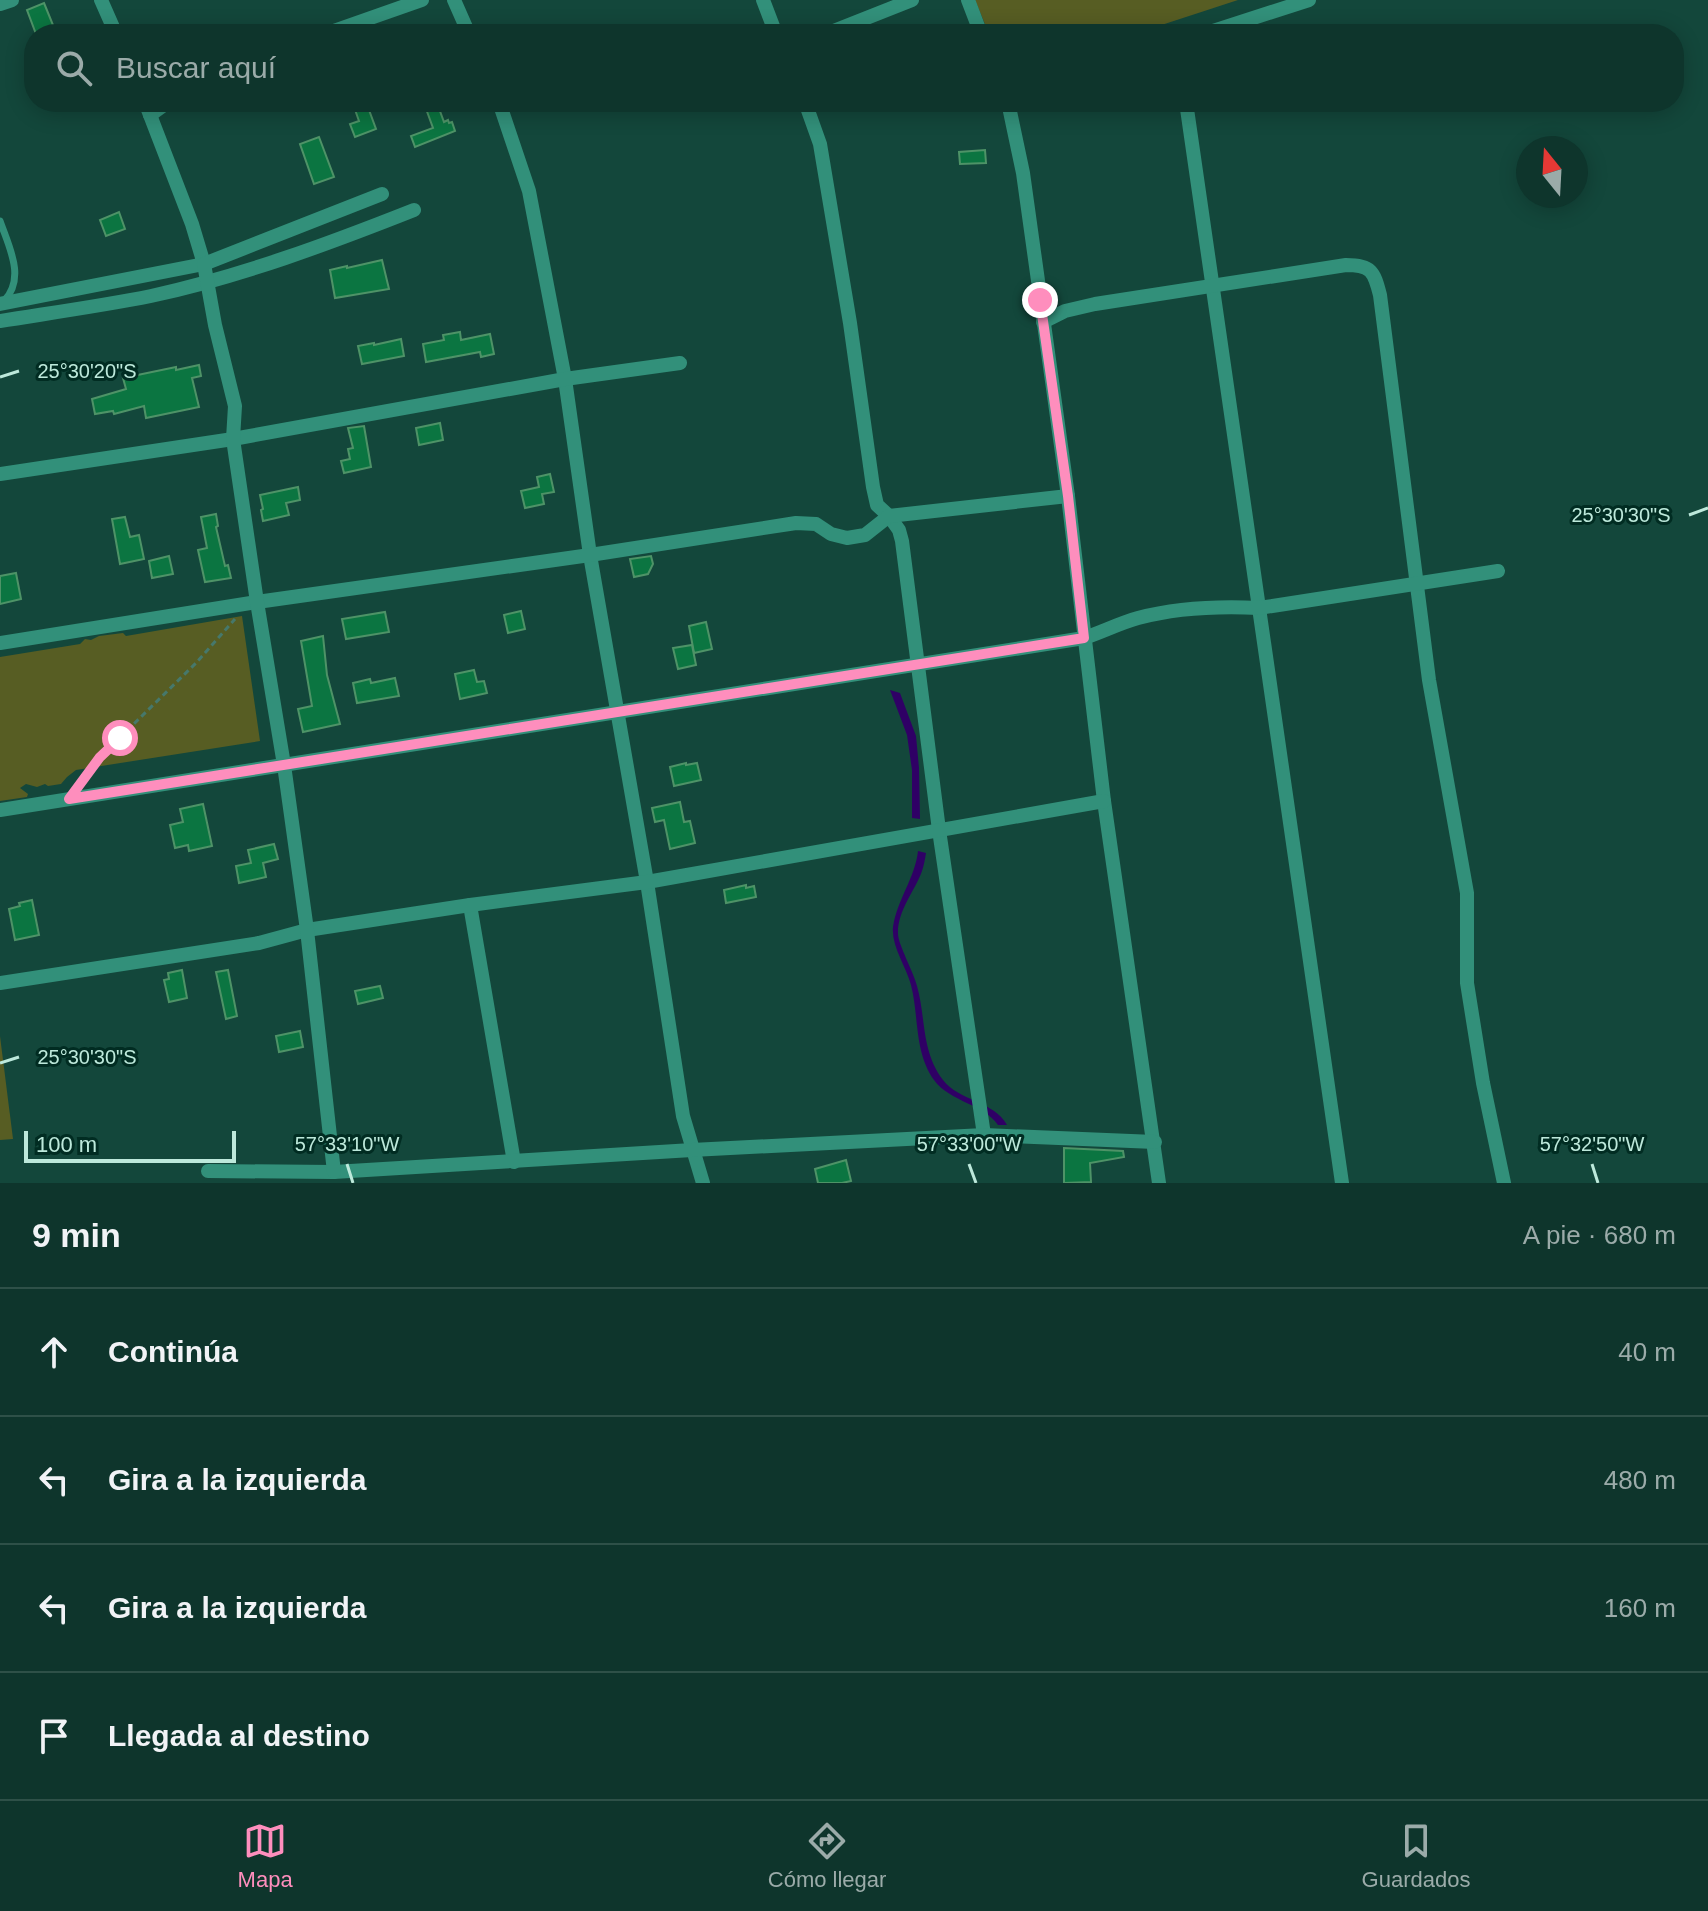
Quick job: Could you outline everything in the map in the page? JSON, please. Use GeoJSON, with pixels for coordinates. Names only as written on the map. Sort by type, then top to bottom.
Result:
{"type":"FeatureCollection","features":[{"type":"Feature","properties":{"kind":"street"},"geometry":{"type":"LineString","coordinates":[[0,4],[12,0]]}},
{"type":"Feature","properties":{"kind":"street"},"geometry":{"type":"LineString","coordinates":[[101,0],[112,24]]}},
{"type":"Feature","properties":{"kind":"street"},"geometry":{"type":"LineString","coordinates":[[354,24],[422,0]]}},
{"type":"Feature","properties":{"kind":"street"},"geometry":{"type":"LineString","coordinates":[[454,0],[465,24]]}},
{"type":"Feature","properties":{"kind":"street"},"geometry":{"type":"LineString","coordinates":[[763,0],[772,24]]}},
{"type":"Feature","properties":{"kind":"street"},"geometry":{"type":"LineString","coordinates":[[851,24],[912,0]]}},
{"type":"Feature","properties":{"kind":"street"},"geometry":{"type":"LineString","coordinates":[[968,0],[977,24]]}},
{"type":"Feature","properties":{"kind":"street"},"geometry":{"type":"LineString","coordinates":[[1235,24],[1309,0]]}},
{"type":"Feature","properties":{"kind":"street"},"geometry":{"type":"LineString","coordinates":[[150,112],[204,264],[235,406],[233,439],[307,930],[334,1172]]}},
{"type":"Feature","properties":{"kind":"street"},"geometry":{"type":"LineString","coordinates":[[502,112],[529,191],[565,379],[590,555],[647,882],[672,1052],[683,1116],[703,1183]]}},
{"type":"Feature","properties":{"kind":"street"},"geometry":{"type":"LineString","coordinates":[[809,112],[820,144],[873,487],[877,505],[899,530],[902,541],[939,830],[984,1135]]}},
{"type":"Feature","properties":{"kind":"street"},"geometry":{"type":"LineString","coordinates":[[1010,112],[1023,173],[1068,496],[1104,801],[1159,1183]]}},
{"type":"Feature","properties":{"kind":"street"},"geometry":{"type":"LineString","coordinates":[[1187,112],[1342,1183]]}},
{"type":"Feature","properties":{"kind":"street"},"geometry":{"type":"LineString","coordinates":[[1,304],[204,264],[382,194]]}},
{"type":"Feature","properties":{"kind":"street"},"geometry":{"type":"LineString","coordinates":[[0,321],[150,296],[208,282],[317,249],[414,210]]}},
{"type":"Feature","properties":{"kind":"street"},"geometry":{"type":"LineString","coordinates":[[1043,322],[1065,311],[1095,304],[1346,265],[1362,265],[1371,271],[1377,282],[1429,680],[1467,893],[1467,983],[1483,1083],[1504,1183]]}},
{"type":"Feature","properties":{"kind":"street"},"geometry":{"type":"LineString","coordinates":[[0,474],[233,439],[565,379],[680,363]]}},
{"type":"Feature","properties":{"kind":"street"},"geometry":{"type":"LineString","coordinates":[[0,643],[796,523],[816,524],[831,534],[847,538],[865,535],[889,516],[1068,496]]}},
{"type":"Feature","properties":{"kind":"street"},"geometry":{"type":"LineString","coordinates":[[0,810],[1084,638],[1159,614],[1231,606],[1259,608],[1498,571]]}},
{"type":"Feature","properties":{"kind":"street"},"geometry":{"type":"LineString","coordinates":[[0,983],[259,943],[307,930],[647,882],[1104,801]]}},
{"type":"Feature","properties":{"kind":"street"},"geometry":{"type":"LineString","coordinates":[[470,905],[514,1162]]}},
{"type":"Feature","properties":{"kind":"street"},"geometry":{"type":"LineString","coordinates":[[208,1171],[334,1172],[984,1135],[1155,1142]]}},
{"type":"Feature","properties":{"kind":"lane"},"geometry":{"type":"LineString","coordinates":[[0,221],[16,273],[11,294],[1,304]]}},
{"type":"Feature","properties":{"kind":"path"},"geometry":{"type":"LineString","coordinates":[[69,799],[100,757],[196,663],[239,615]]}},
{"type":"Feature","properties":{"kind":"green space"},"geometry":{"type":"Polygon","coordinates":[[[975,0],[1238,0],[1165,24],[985,24],[975,0]]]}},
{"type":"Feature","properties":{"kind":"green space"},"geometry":{"type":"Polygon","coordinates":[[[242,616],[260,741],[76,770],[61,784],[37,787],[26,784],[20,788],[28,794],[27,797],[0,801],[0,657],[80,644],[85,639],[99,636],[123,633],[126,636],[242,616]]]}},
{"type":"Feature","properties":{"kind":"green space"},"geometry":{"type":"Polygon","coordinates":[[[0,1036],[13,1139],[0,1140],[0,1036]]]}},
{"type":"Feature","properties":{"kind":"shaded area"},"geometry":{"type":"Polygon","coordinates":[[[890,690],[900,693],[916,736],[920,819],[912,818],[912,770],[907,735],[890,690]]]}},
{"type":"Feature","properties":{"kind":"shaded area"},"geometry":{"type":"Polygon","coordinates":[[[918,851],[926,853],[924,864],[903,909],[898,934],[917,986],[931,1058],[950,1087],[994,1111],[1007,1125],[998,1125],[984,1112],[941,1087],[923,1058],[911,985],[893,934],[895,917],[918,851]]]}},
{"type":"Feature","properties":{"kind":"building"},"geometry":{"type":"Polygon","coordinates":[[[44,3],[53,24],[32,24],[27,10],[44,3]]]}},
{"type":"Feature","properties":{"kind":"building"},"geometry":{"type":"Polygon","coordinates":[[[356,112],[370,112],[376,129],[355,137],[350,124],[359,121],[356,112]]]}},
{"type":"Feature","properties":{"kind":"building"},"geometry":{"type":"Polygon","coordinates":[[[427,112],[440,112],[444,122],[452,122],[455,131],[415,147],[411,136],[433,128],[427,112]]]}},
{"type":"Feature","properties":{"kind":"building"},"geometry":{"type":"Polygon","coordinates":[[[319,137],[334,177],[314,184],[300,144],[319,137]]]}},
{"type":"Feature","properties":{"kind":"building"},"geometry":{"type":"Polygon","coordinates":[[[985,150],[986,163],[960,164],[959,152],[985,150]]]}},
{"type":"Feature","properties":{"kind":"building"},"geometry":{"type":"Polygon","coordinates":[[[119,212],[125,229],[106,236],[100,220],[119,212]]]}},
{"type":"Feature","properties":{"kind":"building"},"geometry":{"type":"Polygon","coordinates":[[[382,260],[389,289],[335,298],[330,270],[382,260]]]}},
{"type":"Feature","properties":{"kind":"building"},"geometry":{"type":"Polygon","coordinates":[[[460,332],[461,340],[490,334],[494,354],[481,357],[480,352],[426,362],[423,344],[444,340],[443,335],[460,332]]]}},
{"type":"Feature","properties":{"kind":"building"},"geometry":{"type":"Polygon","coordinates":[[[401,339],[404,356],[362,364],[358,346],[401,339]]]}},
{"type":"Feature","properties":{"kind":"building"},"geometry":{"type":"Polygon","coordinates":[[[199,365],[201,376],[192,378],[199,407],[146,418],[144,406],[114,414],[113,411],[95,414],[92,399],[126,389],[123,378],[199,365]]]}},
{"type":"Feature","properties":{"kind":"building"},"geometry":{"type":"Polygon","coordinates":[[[440,423],[443,440],[419,445],[416,428],[440,423]]]}},
{"type":"Feature","properties":{"kind":"building"},"geometry":{"type":"Polygon","coordinates":[[[364,426],[371,467],[344,473],[341,461],[350,459],[348,449],[353,448],[348,428],[364,426]]]}},
{"type":"Feature","properties":{"kind":"building"},"geometry":{"type":"Polygon","coordinates":[[[550,474],[554,492],[542,494],[544,504],[525,508],[521,491],[539,487],[537,477],[550,474]]]}},
{"type":"Feature","properties":{"kind":"building"},"geometry":{"type":"Polygon","coordinates":[[[298,487],[300,500],[286,503],[289,515],[263,521],[260,495],[298,487]]]}},
{"type":"Feature","properties":{"kind":"building"},"geometry":{"type":"Polygon","coordinates":[[[216,514],[225,566],[228,565],[231,578],[205,582],[198,550],[207,548],[201,517],[216,514]]]}},
{"type":"Feature","properties":{"kind":"building"},"geometry":{"type":"Polygon","coordinates":[[[125,517],[130,537],[139,535],[144,559],[120,564],[112,519],[125,517]]]}},
{"type":"Feature","properties":{"kind":"building"},"geometry":{"type":"Polygon","coordinates":[[[169,556],[173,574],[152,578],[149,561],[169,556]]]}},
{"type":"Feature","properties":{"kind":"building"},"geometry":{"type":"Polygon","coordinates":[[[651,556],[653,564],[648,574],[634,577],[630,559],[651,556]]]}},
{"type":"Feature","properties":{"kind":"building"},"geometry":{"type":"Polygon","coordinates":[[[16,573],[21,599],[0,604],[0,576],[16,573]]]}},
{"type":"Feature","properties":{"kind":"building"},"geometry":{"type":"Polygon","coordinates":[[[521,611],[525,629],[508,633],[504,615],[521,611]]]}},
{"type":"Feature","properties":{"kind":"building"},"geometry":{"type":"Polygon","coordinates":[[[385,612],[389,632],[346,639],[342,619],[385,612]]]}},
{"type":"Feature","properties":{"kind":"building"},"geometry":{"type":"Polygon","coordinates":[[[706,622],[712,649],[694,653],[689,626],[706,622]]]}},
{"type":"Feature","properties":{"kind":"building"},"geometry":{"type":"Polygon","coordinates":[[[323,636],[327,675],[340,724],[303,732],[298,709],[312,706],[301,641],[323,636]]]}},
{"type":"Feature","properties":{"kind":"building"},"geometry":{"type":"Polygon","coordinates":[[[692,645],[696,665],[678,669],[673,648],[692,645]]]}},
{"type":"Feature","properties":{"kind":"building"},"geometry":{"type":"Polygon","coordinates":[[[474,670],[477,682],[484,681],[487,693],[460,699],[455,674],[474,670]]]}},
{"type":"Feature","properties":{"kind":"building"},"geometry":{"type":"Polygon","coordinates":[[[395,678],[399,696],[357,703],[353,683],[395,678]]]}},
{"type":"Feature","properties":{"kind":"building"},"geometry":{"type":"Polygon","coordinates":[[[697,763],[701,780],[674,786],[670,767],[697,763]]]}},
{"type":"Feature","properties":{"kind":"building"},"geometry":{"type":"Polygon","coordinates":[[[680,802],[684,822],[690,821],[695,843],[670,849],[664,820],[655,822],[652,808],[680,802]]]}},
{"type":"Feature","properties":{"kind":"building"},"geometry":{"type":"Polygon","coordinates":[[[203,804],[212,846],[189,851],[188,845],[175,848],[170,825],[183,822],[180,809],[203,804]]]}},
{"type":"Feature","properties":{"kind":"building"},"geometry":{"type":"Polygon","coordinates":[[[274,844],[278,859],[263,863],[266,877],[239,883],[236,866],[251,863],[248,850],[274,844]]]}},
{"type":"Feature","properties":{"kind":"building"},"geometry":{"type":"Polygon","coordinates":[[[746,885],[746,888],[754,886],[756,897],[726,903],[724,890],[746,885]]]}},
{"type":"Feature","properties":{"kind":"building"},"geometry":{"type":"Polygon","coordinates":[[[32,900],[39,935],[15,940],[9,909],[32,900]]]}},
{"type":"Feature","properties":{"kind":"building"},"geometry":{"type":"Polygon","coordinates":[[[182,970],[187,998],[169,1002],[164,980],[169,979],[168,973],[182,970]]]}},
{"type":"Feature","properties":{"kind":"building"},"geometry":{"type":"Polygon","coordinates":[[[228,970],[237,1016],[226,1019],[216,972],[228,970]]]}},
{"type":"Feature","properties":{"kind":"building"},"geometry":{"type":"Polygon","coordinates":[[[380,986],[383,998],[358,1004],[355,991],[380,986]]]}},
{"type":"Feature","properties":{"kind":"building"},"geometry":{"type":"Polygon","coordinates":[[[300,1031],[303,1047],[279,1052],[276,1036],[300,1031]]]}},
{"type":"Feature","properties":{"kind":"building"},"geometry":{"type":"Polygon","coordinates":[[[1064,1148],[1123,1151],[1124,1157],[1090,1163],[1091,1182],[1064,1183],[1064,1148]]]}},
{"type":"Feature","properties":{"kind":"building"},"geometry":{"type":"Polygon","coordinates":[[[846,1160],[851,1181],[818,1183],[815,1169],[846,1160]]]}},
{"type":"Feature","properties":{"kind":"route"},"geometry":{"type":"LineString","coordinates":[[120,738],[100,757],[69,799],[1084,638],[1068,496],[1040,300]]}}]}
